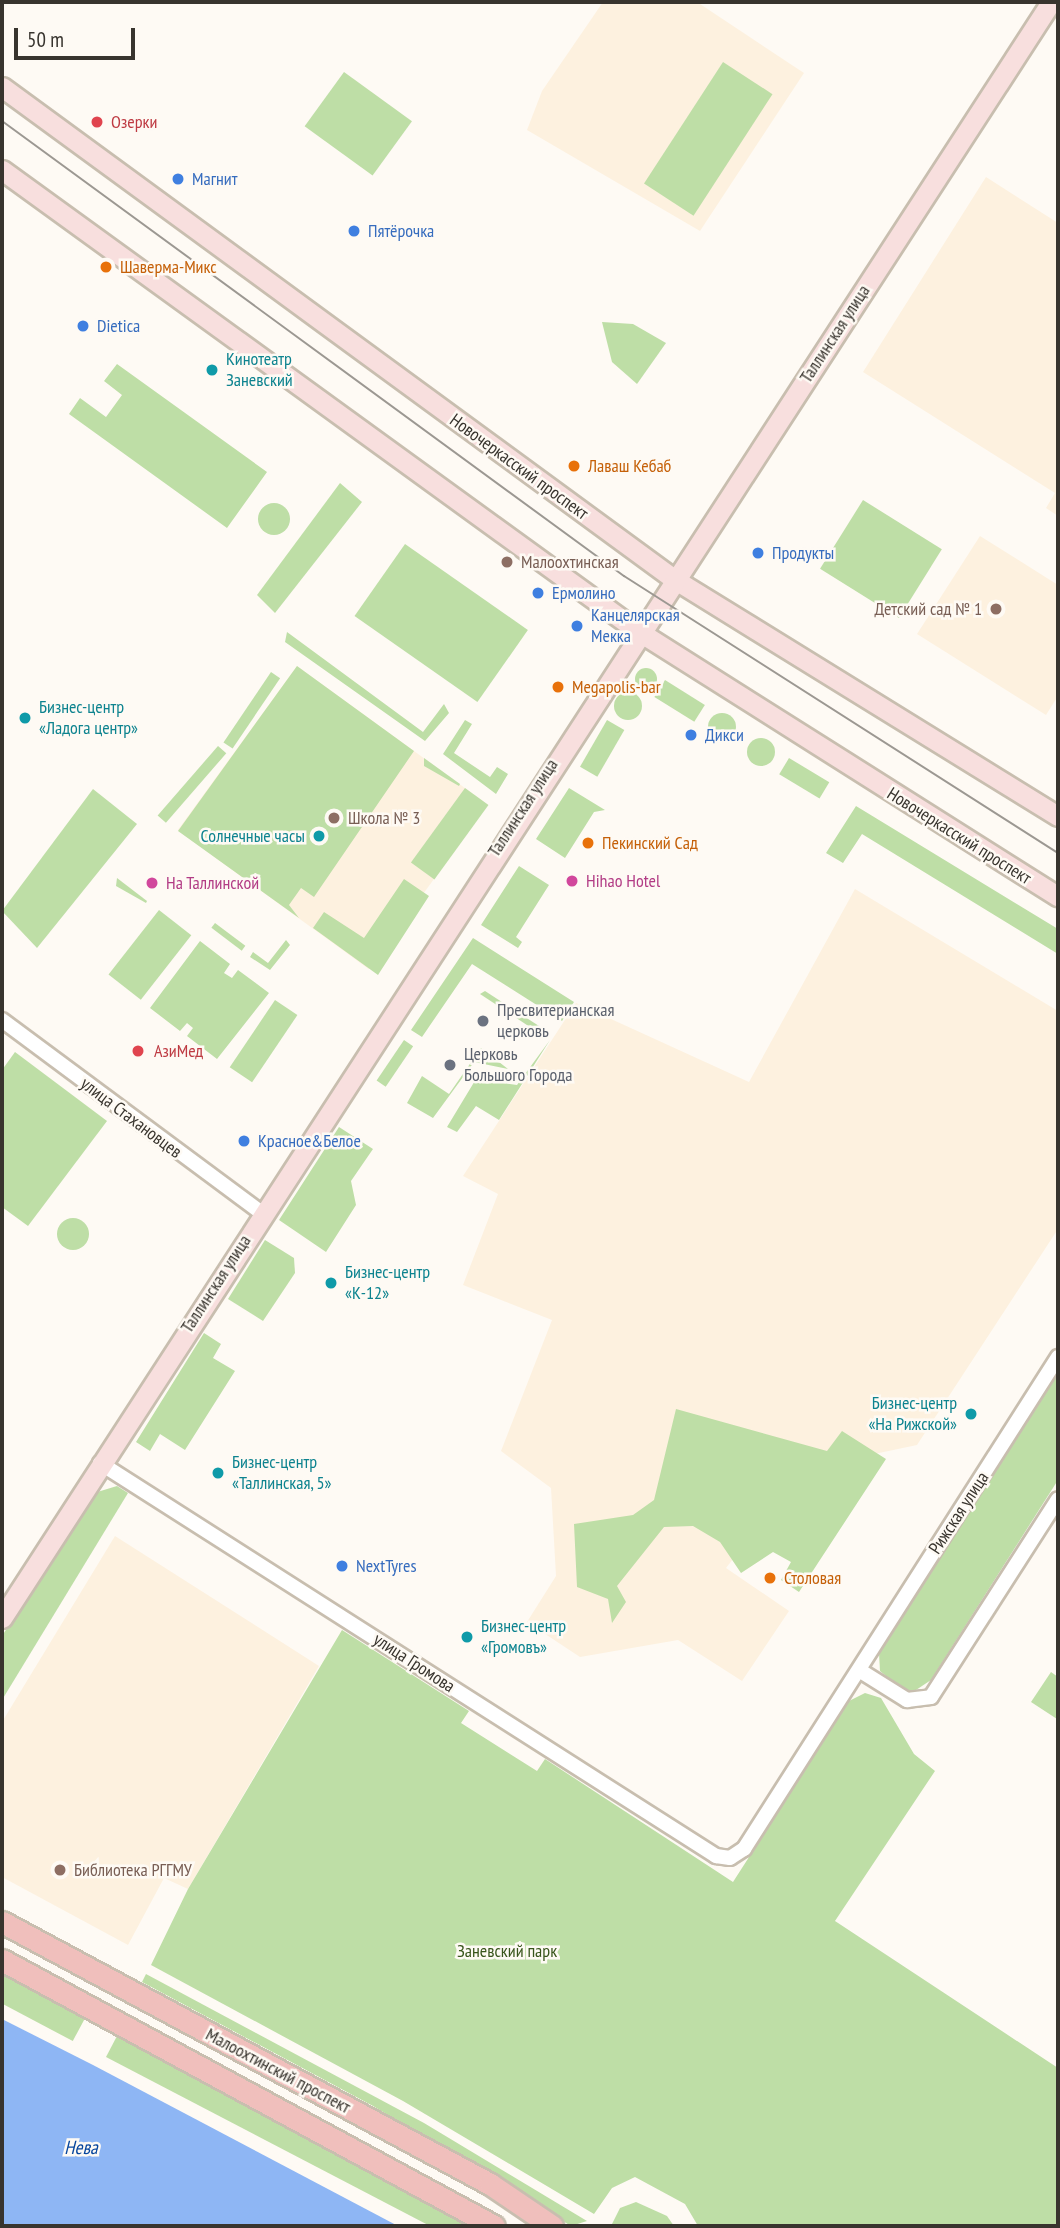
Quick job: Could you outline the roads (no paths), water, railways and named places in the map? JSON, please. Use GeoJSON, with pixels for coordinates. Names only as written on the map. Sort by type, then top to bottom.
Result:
{"type":"FeatureCollection","features":[{"type":"Feature","properties":{"kind":"main road","name":"Таллинская улица"},"geometry":{"type":"LineString","coordinates":[[2,1618],[638,631],[1051,2]]}},
{"type":"Feature","properties":{"kind":"main road","name":"Новочеркасский проспект"},"geometry":{"type":"LineString","coordinates":[[2,87],[674,579],[1058,816]]}},
{"type":"Feature","properties":{"kind":"main road","name":"Новочеркасский проспект"},"geometry":{"type":"LineString","coordinates":[[2,170],[638,631],[1058,897]]}},
{"type":"Feature","properties":{"kind":"main road","name":"Малоохтинский проспект"},"geometry":{"type":"LineString","coordinates":[[2,1922],[490,2184],[552,2226]]}},
{"type":"Feature","properties":{"kind":"main road","name":"Малоохтинский проспект"},"geometry":{"type":"LineString","coordinates":[[2,1960],[494,2226]]}},
{"type":"Feature","properties":{"kind":"street","name":"улица Стахановцев"},"geometry":{"type":"LineString","coordinates":[[2,1020],[262,1213]]}},
{"type":"Feature","properties":{"kind":"street","name":"Рижская улица"},"geometry":{"type":"LineString","coordinates":[[730,1858],[744,1849],[1058,1357]]}},
{"type":"Feature","properties":{"kind":"street","name":"улица Громова"},"geometry":{"type":"LineString","coordinates":[[100,1463],[716,1856],[730,1858]]}},
{"type":"Feature","properties":{"kind":"street"},"geometry":{"type":"LineString","coordinates":[[859,1670],[907,1700],[931,1697],[1058,1499]]}},
{"type":"Feature","properties":{"kind":"water","name":"Нева"},"geometry":{"type":"Polygon","coordinates":[[[2,2019],[93,2065],[398,2226],[2,2226],[2,2019]]]}},
{"type":"Feature","properties":{"kind":"tram line"},"geometry":{"type":"LineString","coordinates":[[2,121],[624,576],[1058,853]]}},
{"type":"Feature","properties":{"kind":"place","name":"Озерки"},"geometry":{"type":"Point","coordinates":[97,122]}},
{"type":"Feature","properties":{"kind":"place","name":"Магнит"},"geometry":{"type":"Point","coordinates":[178,179]}},
{"type":"Feature","properties":{"kind":"place","name":"Пятёрочка"},"geometry":{"type":"Point","coordinates":[354,231]}},
{"type":"Feature","properties":{"kind":"place","name":"Шаверма-Микс"},"geometry":{"type":"Point","coordinates":[106,267]}},
{"type":"Feature","properties":{"kind":"place","name":"Dietica"},"geometry":{"type":"Point","coordinates":[83,326]}},
{"type":"Feature","properties":{"kind":"place","name":"Кинотеатр Заневский"},"geometry":{"type":"Point","coordinates":[212,370]}},
{"type":"Feature","properties":{"kind":"place","name":"Лаваш Кебаб"},"geometry":{"type":"Point","coordinates":[574,466]}},
{"type":"Feature","properties":{"kind":"place","name":"Продукты"},"geometry":{"type":"Point","coordinates":[758,553]}},
{"type":"Feature","properties":{"kind":"place","name":"Малоохтинская"},"geometry":{"type":"Point","coordinates":[507,562]}},
{"type":"Feature","properties":{"kind":"place","name":"Ермолино"},"geometry":{"type":"Point","coordinates":[538,593]}},
{"type":"Feature","properties":{"kind":"place","name":"Детский сад № 1"},"geometry":{"type":"Point","coordinates":[996,609]}},
{"type":"Feature","properties":{"kind":"place","name":"Канцелярская Мекка"},"geometry":{"type":"Point","coordinates":[577,626]}},
{"type":"Feature","properties":{"kind":"place","name":"Megapolis-bar"},"geometry":{"type":"Point","coordinates":[558,687]}},
{"type":"Feature","properties":{"kind":"place","name":"Бизнес-центр «Ладога центр»"},"geometry":{"type":"Point","coordinates":[25,718]}},
{"type":"Feature","properties":{"kind":"place","name":"Дикси"},"geometry":{"type":"Point","coordinates":[691,735]}},
{"type":"Feature","properties":{"kind":"place","name":"Школа № 3"},"geometry":{"type":"Point","coordinates":[334,818]}},
{"type":"Feature","properties":{"kind":"place","name":"Солнечные часы"},"geometry":{"type":"Point","coordinates":[319,836]}},
{"type":"Feature","properties":{"kind":"place","name":"Пекинский Сад"},"geometry":{"type":"Point","coordinates":[588,843]}},
{"type":"Feature","properties":{"kind":"place","name":"Hihao Hotel"},"geometry":{"type":"Point","coordinates":[572,881]}},
{"type":"Feature","properties":{"kind":"place","name":"На Таллинской"},"geometry":{"type":"Point","coordinates":[152,883]}},
{"type":"Feature","properties":{"kind":"place","name":"Пресвитерианская церковь"},"geometry":{"type":"Point","coordinates":[483,1021]}},
{"type":"Feature","properties":{"kind":"place","name":"АзиМед"},"geometry":{"type":"Point","coordinates":[138,1051]}},
{"type":"Feature","properties":{"kind":"place","name":"Церковь Большого Города"},"geometry":{"type":"Point","coordinates":[450,1065]}},
{"type":"Feature","properties":{"kind":"place","name":"Красное&Белое"},"geometry":{"type":"Point","coordinates":[244,1141]}},
{"type":"Feature","properties":{"kind":"place","name":"Бизнес-центр «К-12»"},"geometry":{"type":"Point","coordinates":[331,1283]}},
{"type":"Feature","properties":{"kind":"place","name":"Бизнес-центр «На Рижской»"},"geometry":{"type":"Point","coordinates":[971,1414]}},
{"type":"Feature","properties":{"kind":"place","name":"Бизнес-центр «Таллинская, 5»"},"geometry":{"type":"Point","coordinates":[218,1473]}},
{"type":"Feature","properties":{"kind":"place","name":"NextTyres"},"geometry":{"type":"Point","coordinates":[342,1566]}},
{"type":"Feature","properties":{"kind":"place","name":"Столовая"},"geometry":{"type":"Point","coordinates":[770,1578]}},
{"type":"Feature","properties":{"kind":"place","name":"Бизнес-центр «Громовъ»"},"geometry":{"type":"Point","coordinates":[467,1637]}},
{"type":"Feature","properties":{"kind":"place","name":"Библиотека РГГМУ"},"geometry":{"type":"Point","coordinates":[60,1870]}},
{"type":"Feature","properties":{"kind":"park label","name":"Заневский парк"},"geometry":{"type":"Point","coordinates":[507,1951]}}]}
